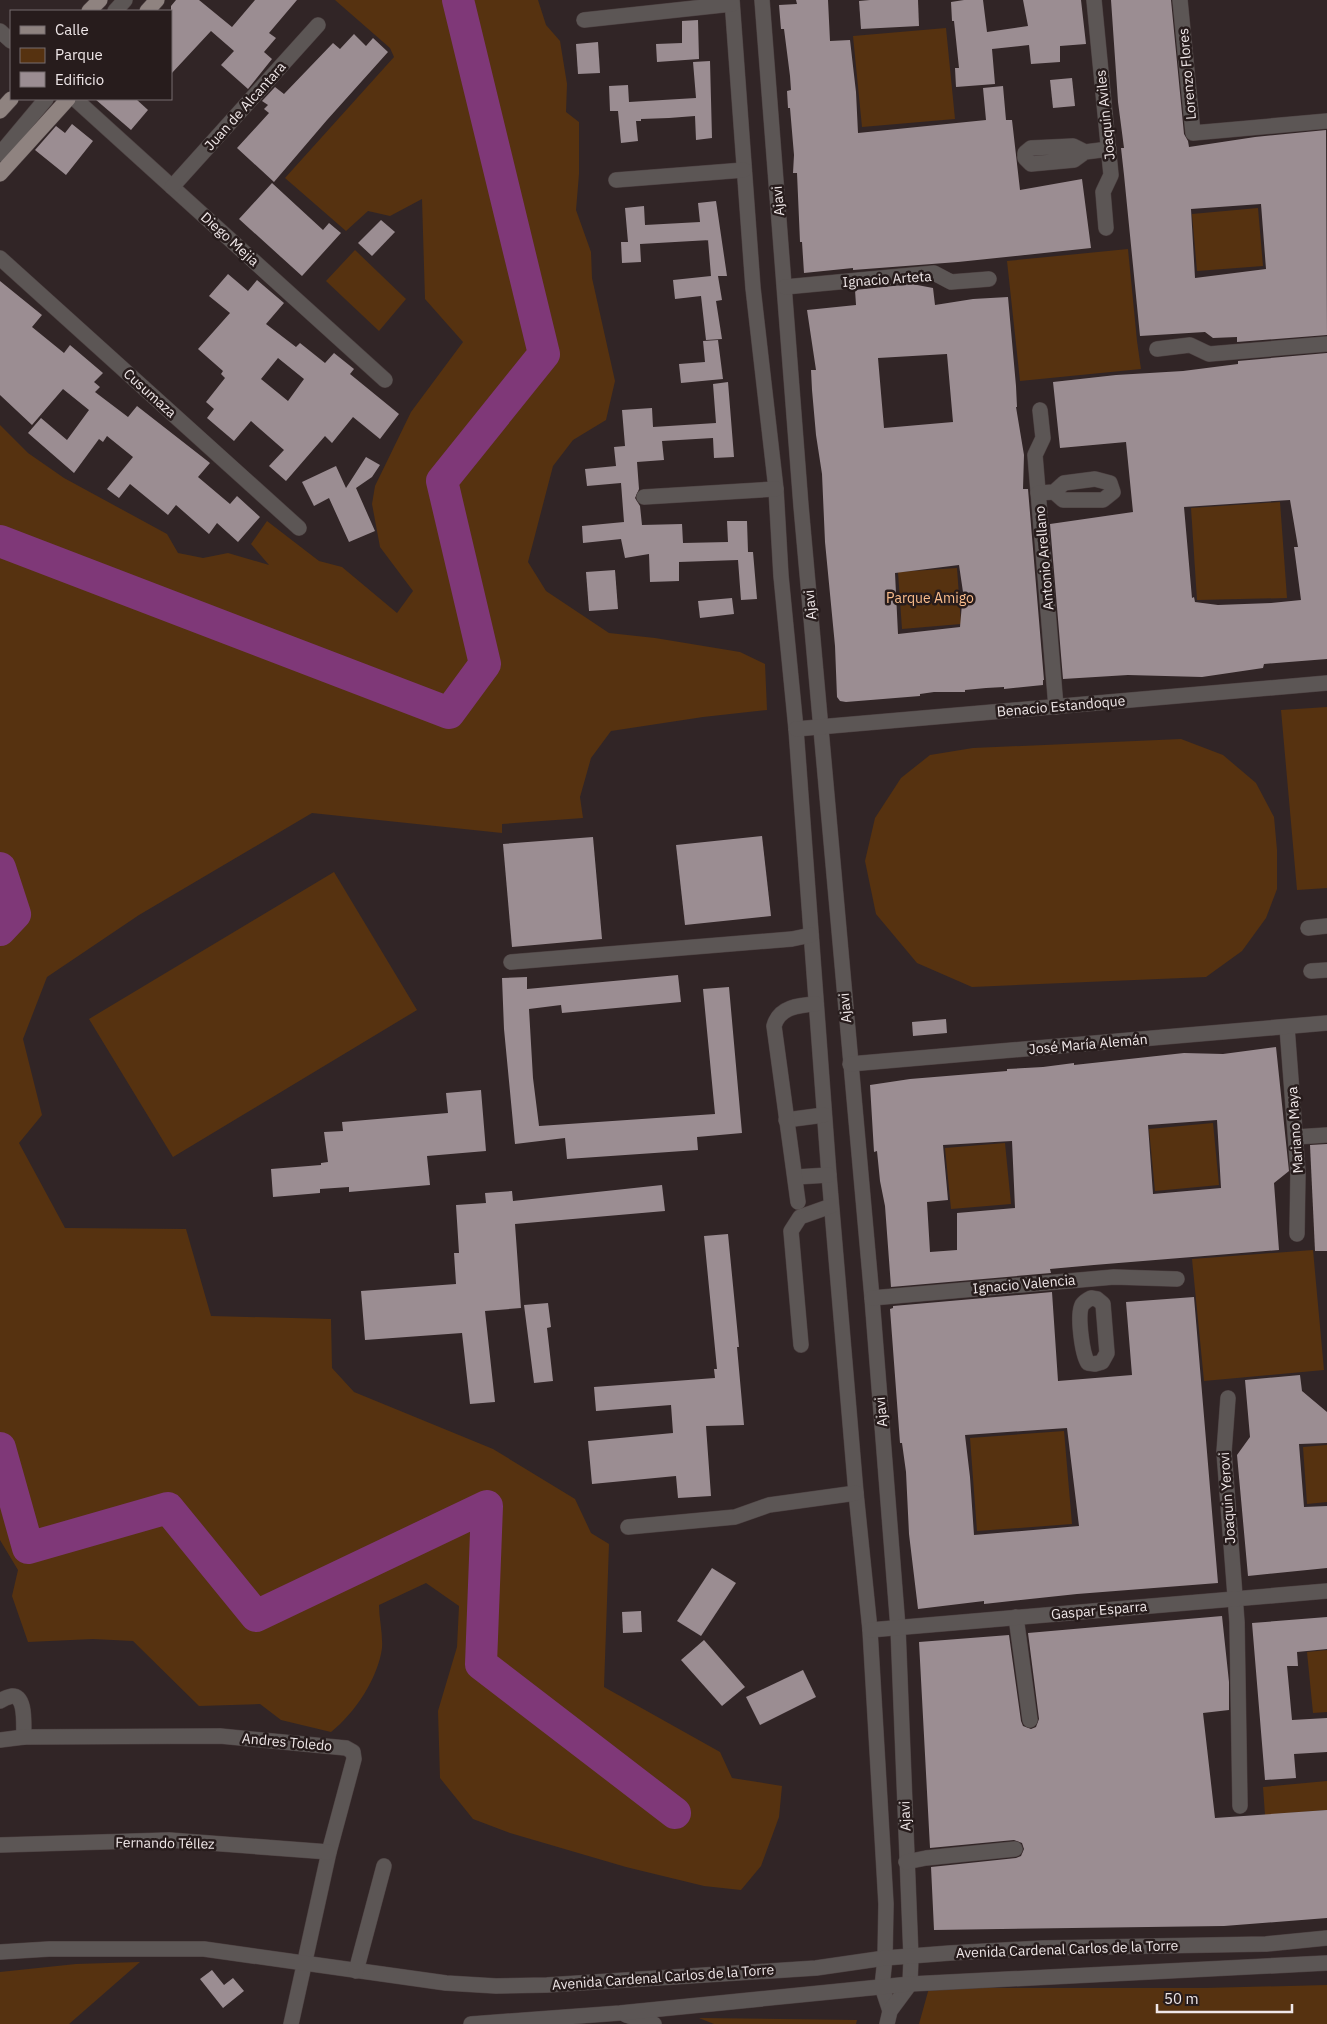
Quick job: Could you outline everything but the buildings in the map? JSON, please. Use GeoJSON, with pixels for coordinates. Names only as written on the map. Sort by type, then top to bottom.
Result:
{"type":"FeatureCollection","features":[{"type":"Feature","properties":{"kind":"main road"},"geometry":{"type":"LineString","coordinates":[[91,10],[100,0]]}},
{"type":"Feature","properties":{"kind":"main road"},"geometry":{"type":"LineString","coordinates":[[147,10],[157,0]]}},
{"type":"Feature","properties":{"kind":"main road"},"geometry":{"type":"LineString","coordinates":[[0,112],[12,100]]}},
{"type":"Feature","properties":{"kind":"main road"},"geometry":{"type":"LineString","coordinates":[[0,174],[67,100]]}},
{"type":"Feature","properties":{"kind":"street"},"geometry":{"type":"LineString","coordinates":[[116,10],[125,0]]}},
{"type":"Feature","properties":{"kind":"street","name":"Ajavi"},"geometry":{"type":"LineString","coordinates":[[762,0],[801,506],[872,1298],[898,1628],[906,1862],[912,1957],[910,1984],[889,2017]]}},
{"type":"Feature","properties":{"kind":"street","name":"Joaquin Aviles"},"geometry":{"type":"LineString","coordinates":[[1094,0],[1111,175],[1103,192],[1106,228]]}},
{"type":"Feature","properties":{"kind":"street","name":"Lorenzo Flores"},"geometry":{"type":"LineString","coordinates":[[1180,0],[1193,133],[1327,121]]}},
{"type":"Feature","properties":{"kind":"street"},"geometry":{"type":"LineString","coordinates":[[584,20],[732,2]]}},
{"type":"Feature","properties":{"kind":"street","name":"Ajavi"},"geometry":{"type":"LineString","coordinates":[[732,2],[753,288],[776,489],[781,576],[796,729],[831,1206],[870,1630],[886,1904],[885,1958],[882,1987],[889,2017]]}},
{"type":"Feature","properties":{"kind":"street","name":"Juan de Alcantara"},"geometry":{"type":"LineString","coordinates":[[172,187],[318,25]]}},
{"type":"Feature","properties":{"kind":"street"},"geometry":{"type":"LineString","coordinates":[[0,31],[10,41]]}},
{"type":"Feature","properties":{"kind":"street"},"geometry":{"type":"LineString","coordinates":[[0,116],[12,100]]}},
{"type":"Feature","properties":{"kind":"street"},"geometry":{"type":"LineString","coordinates":[[0,154],[45,100]]}},
{"type":"Feature","properties":{"kind":"street","name":"Diego Mejia"},"geometry":{"type":"LineString","coordinates":[[76,100],[385,380]]}},
{"type":"Feature","properties":{"kind":"street"},"geometry":{"type":"LineString","coordinates":[[1085,152],[1109,149]]}},
{"type":"Feature","properties":{"kind":"street"},"geometry":{"type":"LineString","coordinates":[[616,180],[744,170]]}},
{"type":"Feature","properties":{"kind":"street","name":"Cusumaza"},"geometry":{"type":"LineString","coordinates":[[0,258],[299,528]]}},
{"type":"Feature","properties":{"kind":"street","name":"Ignacio Arteta"},"geometry":{"type":"LineString","coordinates":[[785,287],[934,273],[951,282],[989,279]]}},
{"type":"Feature","properties":{"kind":"street"},"geometry":{"type":"LineString","coordinates":[[1157,349],[1190,345],[1209,354],[1327,344]]}},
{"type":"Feature","properties":{"kind":"street","name":"Antonio Arellano"},"geometry":{"type":"LineString","coordinates":[[1040,410],[1043,438],[1035,455],[1056,707]]}},
{"type":"Feature","properties":{"kind":"street"},"geometry":{"type":"LineString","coordinates":[[644,497],[776,489]]}},
{"type":"Feature","properties":{"kind":"street"},"geometry":{"type":"LineString","coordinates":[[1038,493],[1054,492]]}},
{"type":"Feature","properties":{"kind":"street","name":"Benacio Estandoque"},"geometry":{"type":"LineString","coordinates":[[796,729],[1327,684]]}},
{"type":"Feature","properties":{"kind":"street"},"geometry":{"type":"LineString","coordinates":[[1308,928],[1327,926]]}},
{"type":"Feature","properties":{"kind":"street"},"geometry":{"type":"LineString","coordinates":[[511,962],[792,940],[811,935]]}},
{"type":"Feature","properties":{"kind":"street"},"geometry":{"type":"LineString","coordinates":[[1311,971],[1327,970]]}},
{"type":"Feature","properties":{"kind":"street"},"geometry":{"type":"LineString","coordinates":[[798,1202],[774,1026],[776,1020],[786,1010],[816,1004]]}},
{"type":"Feature","properties":{"kind":"street","name":"José María Alemán"},"geometry":{"type":"LineString","coordinates":[[850,1064],[1327,1023]]}},
{"type":"Feature","properties":{"kind":"street","name":"Mariano Maya"},"geometry":{"type":"LineString","coordinates":[[1287,1027],[1298,1172],[1298,1234]]}},
{"type":"Feature","properties":{"kind":"street"},"geometry":{"type":"LineString","coordinates":[[786,1120],[824,1115]]}},
{"type":"Feature","properties":{"kind":"street"},"geometry":{"type":"LineString","coordinates":[[1296,1138],[1327,1135]]}},
{"type":"Feature","properties":{"kind":"street"},"geometry":{"type":"LineString","coordinates":[[796,1177],[829,1174]]}},
{"type":"Feature","properties":{"kind":"street"},"geometry":{"type":"LineString","coordinates":[[801,1345],[791,1231],[800,1217],[831,1206]]}},
{"type":"Feature","properties":{"kind":"street","name":"Ignacio Valencia"},"geometry":{"type":"LineString","coordinates":[[872,1298],[1130,1276],[1177,1279]]}},
{"type":"Feature","properties":{"kind":"street"},"geometry":{"type":"LineString","coordinates":[[1087,1279],[1091,1298]]}},
{"type":"Feature","properties":{"kind":"street","name":"Joaquin Yerovi"},"geometry":{"type":"LineString","coordinates":[[1228,1398],[1224,1452],[1238,1632],[1240,1806]]}},
{"type":"Feature","properties":{"kind":"street"},"geometry":{"type":"LineString","coordinates":[[628,1527],[735,1517],[769,1505],[856,1493]]}},
{"type":"Feature","properties":{"kind":"street","name":"Gaspar Esparra"},"geometry":{"type":"LineString","coordinates":[[870,1630],[1327,1590]]}},
{"type":"Feature","properties":{"kind":"street"},"geometry":{"type":"LineString","coordinates":[[1016,1618],[1030,1720]]}},
{"type":"Feature","properties":{"kind":"street"},"geometry":{"type":"LineString","coordinates":[[0,1701],[12,1696],[18,1698],[22,1704],[24,1737]]}},
{"type":"Feature","properties":{"kind":"street","name":"Andres Toledo"},"geometry":{"type":"LineString","coordinates":[[0,1740],[24,1737],[220,1736],[346,1748],[353,1752],[354,1759],[330,1852],[291,2024]]}},
{"type":"Feature","properties":{"kind":"street","name":"Fernando Téllez"},"geometry":{"type":"LineString","coordinates":[[0,1845],[169,1840],[330,1852]]}},
{"type":"Feature","properties":{"kind":"street"},"geometry":{"type":"LineString","coordinates":[[906,1862],[926,1858],[1015,1849]]}},
{"type":"Feature","properties":{"kind":"street"},"geometry":{"type":"LineString","coordinates":[[356,1971],[384,1866]]}},
{"type":"Feature","properties":{"kind":"street","name":"Avenida Cardenal Carlos de la Torre"},"geometry":{"type":"LineString","coordinates":[[0,1952],[49,1949],[204,1949],[446,1983],[504,1986],[816,1968],[885,1958],[959,1952],[1043,1948],[1266,1944],[1327,1938]]}},
{"type":"Feature","properties":{"kind":"street","name":"Avenida Cardenal Carlos de la Torre"},"geometry":{"type":"LineString","coordinates":[[471,2024],[620,2013],[910,1984],[1327,1963]]}},
{"type":"Feature","properties":{"kind":"street"},"geometry":{"type":"LineString","coordinates":[[620,2013],[654,2024]]}},
{"type":"Feature","properties":{"kind":"green space"},"geometry":{"type":"Polygon","coordinates":[[[335,0],[538,0],[546,25],[560,41],[567,84],[566,112],[579,122],[579,174],[576,210],[591,252],[592,278],[615,381],[606,420],[573,440],[553,466],[528,562],[546,591],[609,633],[655,638],[740,652],[765,664],[767,710],[703,717],[611,731],[591,758],[580,797],[583,818],[502,824],[502,833],[312,813],[139,915],[47,977],[23,1039],[42,1115],[19,1143],[65,1228],[186,1229],[211,1316],[331,1319],[332,1368],[354,1392],[493,1449],[575,1499],[591,1533],[609,1544],[604,1687],[720,1752],[732,1778],[782,1786],[779,1817],[761,1866],[741,1890],[704,1886],[626,1867],[510,1833],[473,1819],[440,1778],[438,1711],[457,1647],[459,1606],[426,1583],[379,1605],[382,1648],[376,1671],[357,1705],[331,1732],[281,1720],[260,1704],[199,1706],[133,1641],[93,1639],[28,1642],[12,1596],[18,1570],[0,1540],[0,425],[28,453],[64,478],[167,534],[178,553],[203,558],[228,553],[269,565],[251,544],[267,521],[319,561],[342,567],[397,613],[413,591],[380,547],[372,504],[375,486],[411,412],[463,342],[425,299],[422,199],[390,216],[368,211],[346,231],[285,178],[394,57],[390,48],[335,0]]]}},
{"type":"Feature","properties":{"kind":"green space"},"geometry":{"type":"Polygon","coordinates":[[[946,28],[955,119],[862,127],[853,36],[946,28]]]}},
{"type":"Feature","properties":{"kind":"green space"},"geometry":{"type":"Polygon","coordinates":[[[1258,208],[1263,266],[1197,271],[1192,214],[1258,208]]]}},
{"type":"Feature","properties":{"kind":"green space"},"geometry":{"type":"Polygon","coordinates":[[[1128,249],[1141,369],[1020,381],[1007,261],[1128,249]]]}},
{"type":"Feature","properties":{"kind":"green space"},"geometry":{"type":"Polygon","coordinates":[[[355,250],[406,299],[379,331],[326,281],[355,250]]]}},
{"type":"Feature","properties":{"kind":"green space"},"geometry":{"type":"Polygon","coordinates":[[[1280,502],[1287,598],[1197,600],[1191,508],[1280,502]]]}},
{"type":"Feature","properties":{"kind":"green space","name":"Parque Amigo"},"geometry":{"type":"Polygon","coordinates":[[[957,568],[961,624],[902,629],[898,572],[957,568]]]}},
{"type":"Feature","properties":{"kind":"green space"},"geometry":{"type":"Polygon","coordinates":[[[1327,707],[1327,888],[1297,890],[1281,710],[1327,707]]]}},
{"type":"Feature","properties":{"kind":"green space"},"geometry":{"type":"Polygon","coordinates":[[[1181,739],[1223,755],[1256,783],[1274,817],[1277,850],[1277,889],[1266,918],[1242,951],[1206,977],[972,987],[917,963],[876,914],[865,861],[875,818],[901,778],[930,755],[973,748],[1181,739]]]}},
{"type":"Feature","properties":{"kind":"green space"},"geometry":{"type":"Polygon","coordinates":[[[334,872],[417,1010],[173,1157],[89,1019],[334,872]]]}},
{"type":"Feature","properties":{"kind":"green space"},"geometry":{"type":"Polygon","coordinates":[[[1213,1123],[1219,1185],[1155,1191],[1149,1129],[1213,1123]]]}},
{"type":"Feature","properties":{"kind":"green space"},"geometry":{"type":"Polygon","coordinates":[[[1005,1143],[1011,1204],[951,1209],[945,1148],[1005,1143]]]}},
{"type":"Feature","properties":{"kind":"green space"},"geometry":{"type":"Polygon","coordinates":[[[1313,1250],[1324,1370],[1204,1381],[1192,1259],[1313,1250]]]}},
{"type":"Feature","properties":{"kind":"green space"},"geometry":{"type":"Polygon","coordinates":[[[1064,1431],[1072,1524],[977,1531],[970,1438],[1064,1431]]]}},
{"type":"Feature","properties":{"kind":"green space"},"geometry":{"type":"Polygon","coordinates":[[[1327,1445],[1327,1502],[1307,1504],[1303,1447],[1327,1445]]]}},
{"type":"Feature","properties":{"kind":"green space"},"geometry":{"type":"Polygon","coordinates":[[[1327,1650],[1327,1712],[1313,1713],[1307,1652],[1327,1650]]]}},
{"type":"Feature","properties":{"kind":"green space"},"geometry":{"type":"Polygon","coordinates":[[[1327,1781],[1327,1810],[1265,1815],[1263,1787],[1327,1781]]]}},
{"type":"Feature","properties":{"kind":"green space"},"geometry":{"type":"Polygon","coordinates":[[[140,1962],[69,2024],[0,2024],[0,1972],[76,1964],[140,1962]]]}},
{"type":"Feature","properties":{"kind":"green space"},"geometry":{"type":"Polygon","coordinates":[[[1327,1985],[1327,2024],[919,2024],[929,1988],[1205,1988],[1327,1985]]]}},
{"type":"Feature","properties":{"kind":"green space"},"geometry":{"type":"Polygon","coordinates":[[[699,2018],[857,2020],[856,2024],[714,2024],[699,2018]]]}},
{"type":"Feature","properties":{"kind":"waterway"},"geometry":{"type":"LineString","coordinates":[[0,541],[449,713],[485,664],[442,481],[544,354],[458,0]]}},
{"type":"Feature","properties":{"kind":"waterway"},"geometry":{"type":"LineString","coordinates":[[0,868],[15,914],[0,930]]}},
{"type":"Feature","properties":{"kind":"waterway"},"geometry":{"type":"LineString","coordinates":[[0,1448],[28,1548],[168,1508],[256,1616],[487,1506],[481,1664],[675,1813]]}}]}
